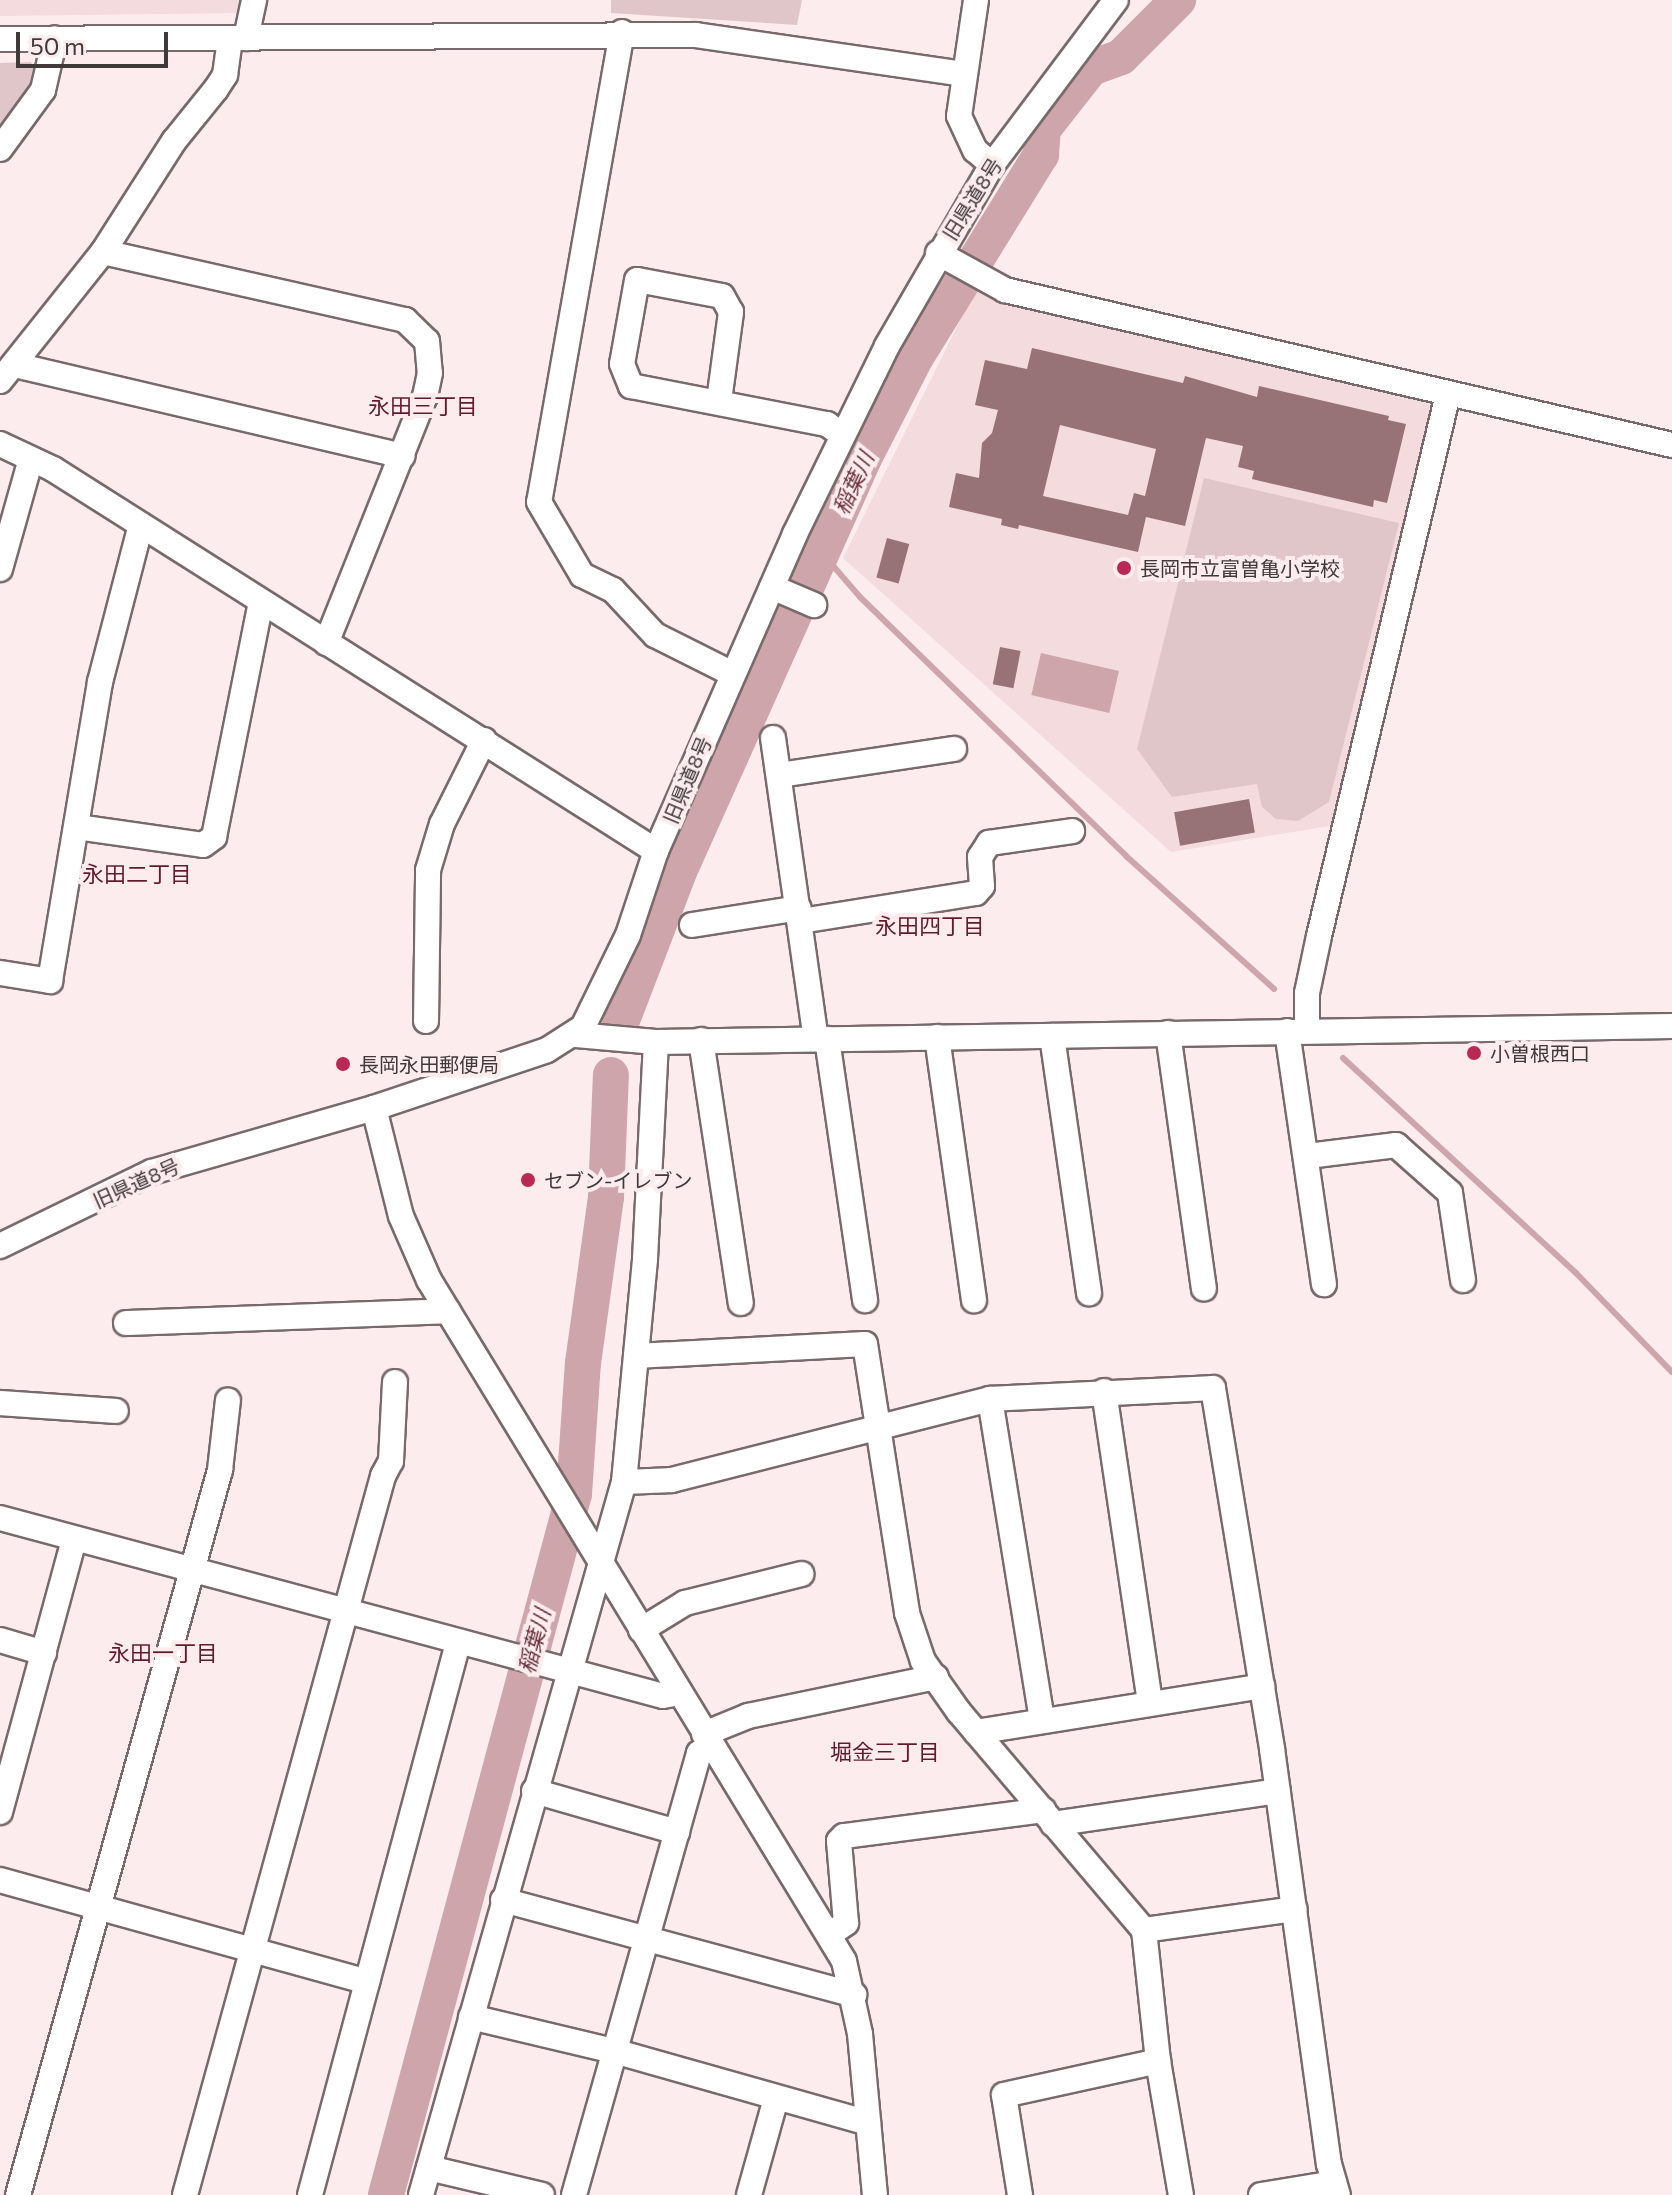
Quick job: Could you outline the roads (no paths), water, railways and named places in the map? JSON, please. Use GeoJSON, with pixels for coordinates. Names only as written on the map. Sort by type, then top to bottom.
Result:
{"type":"FeatureCollection","features":[{"type":"Feature","properties":{"kind":"street"},"geometry":{"type":"LineString","coordinates":[[254,0],[225,75],[174,141],[103,252],[7,373],[402,456]]}},
{"type":"Feature","properties":{"kind":"street"},"geometry":{"type":"LineString","coordinates":[[976,0],[963,74],[961,122],[975,150],[992,165]]}},
{"type":"Feature","properties":{"kind":"street","name":"旧県道8号"},"geometry":{"type":"LineString","coordinates":[[0,1246],[152,1172],[374,1108],[547,1050],[576,1035],[628,935],[656,851],[733,674],[777,589],[842,435],[938,253],[992,165],[1116,0]]}},
{"type":"Feature","properties":{"kind":"street"},"geometry":{"type":"LineString","coordinates":[[622,32],[539,502],[582,575],[613,590],[655,635],[733,674]]}},
{"type":"Feature","properties":{"kind":"street"},"geometry":{"type":"LineString","coordinates":[[0,39],[622,32],[762,42],[963,74]]}},
{"type":"Feature","properties":{"kind":"street"},"geometry":{"type":"LineString","coordinates":[[0,149],[43,90],[55,38]]}},
{"type":"Feature","properties":{"kind":"street"},"geometry":{"type":"LineString","coordinates":[[103,252],[405,320],[419,328],[427,341],[430,373],[402,456],[326,643]]}},
{"type":"Feature","properties":{"kind":"street"},"geometry":{"type":"LineString","coordinates":[[938,253],[1005,290],[1672,445]]}},
{"type":"Feature","properties":{"kind":"street"},"geometry":{"type":"LineString","coordinates":[[719,401],[731,312],[722,296],[637,280],[622,364],[626,380],[641,389],[719,401],[827,424],[842,435]]}},
{"type":"Feature","properties":{"kind":"street"},"geometry":{"type":"LineString","coordinates":[[1324,1284],[1297,1031],[1448,394]]}},
{"type":"Feature","properties":{"kind":"street"},"geometry":{"type":"LineString","coordinates":[[0,444],[31,459],[141,525],[656,851]]}},
{"type":"Feature","properties":{"kind":"street"},"geometry":{"type":"LineString","coordinates":[[0,569],[31,459]]}},
{"type":"Feature","properties":{"kind":"street"},"geometry":{"type":"LineString","coordinates":[[0,973],[50,981],[100,682],[141,525]]}},
{"type":"Feature","properties":{"kind":"street"},"geometry":{"type":"LineString","coordinates":[[777,589],[814,605]]}},
{"type":"Feature","properties":{"kind":"street"},"geometry":{"type":"LineString","coordinates":[[77,827],[203,845],[214,837],[261,602]]}},
{"type":"Feature","properties":{"kind":"street"},"geometry":{"type":"LineString","coordinates":[[773,738],[865,1300]]}},
{"type":"Feature","properties":{"kind":"street"},"geometry":{"type":"LineString","coordinates":[[426,1021],[428,870],[442,824],[484,740]]}},
{"type":"Feature","properties":{"kind":"street"},"geometry":{"type":"LineString","coordinates":[[779,775],[954,749]]}},
{"type":"Feature","properties":{"kind":"street"},"geometry":{"type":"LineString","coordinates":[[692,925],[976,893],[982,886],[983,848],[989,843],[1072,831]]}},
{"type":"Feature","properties":{"kind":"street"},"geometry":{"type":"LineString","coordinates":[[576,1035],[656,1042],[1672,1026]]}},
{"type":"Feature","properties":{"kind":"street"},"geometry":{"type":"LineString","coordinates":[[1168,1033],[1204,1288]]}},
{"type":"Feature","properties":{"kind":"street"},"geometry":{"type":"LineString","coordinates":[[1052,1036],[1089,1293]]}},
{"type":"Feature","properties":{"kind":"street"},"geometry":{"type":"LineString","coordinates":[[937,1037],[974,1300]]}},
{"type":"Feature","properties":{"kind":"street"},"geometry":{"type":"LineString","coordinates":[[701,1040],[741,1303]]}},
{"type":"Feature","properties":{"kind":"street"},"geometry":{"type":"LineString","coordinates":[[421,2195],[567,1670],[624,1482],[636,1356],[656,1042]]}},
{"type":"Feature","properties":{"kind":"street"},"geometry":{"type":"LineString","coordinates":[[374,1108],[410,1239],[448,1311],[829,1935],[854,1995],[875,2195]]}},
{"type":"Feature","properties":{"kind":"street"},"geometry":{"type":"LineString","coordinates":[[1308,1156],[1396,1145],[1450,1193],[1463,1280]]}},
{"type":"Feature","properties":{"kind":"street"},"geometry":{"type":"LineString","coordinates":[[126,1323],[448,1311]]}},
{"type":"Feature","properties":{"kind":"street"},"geometry":{"type":"LineString","coordinates":[[636,1356],[865,1344],[881,1429],[907,1613],[923,1661],[976,1732],[1144,1930],[1158,2061],[1181,2195]]}},
{"type":"Feature","properties":{"kind":"street"},"geometry":{"type":"LineString","coordinates":[[185,2195],[383,1476],[391,1461],[395,1382]]}},
{"type":"Feature","properties":{"kind":"street"},"geometry":{"type":"LineString","coordinates":[[624,1482],[672,1480],[990,1399],[1213,1388],[1262,1686],[1336,2189],[1261,2195]]}},
{"type":"Feature","properties":{"kind":"street"},"geometry":{"type":"LineString","coordinates":[[1104,1391],[1150,1702]]}},
{"type":"Feature","properties":{"kind":"street"},"geometry":{"type":"LineString","coordinates":[[990,1399],[1042,1720]]}},
{"type":"Feature","properties":{"kind":"street"},"geometry":{"type":"LineString","coordinates":[[18,2195],[96,1906],[220,1470],[228,1400]]}},
{"type":"Feature","properties":{"kind":"street"},"geometry":{"type":"LineString","coordinates":[[0,1403],[116,1411]]}},
{"type":"Feature","properties":{"kind":"street"},"geometry":{"type":"LineString","coordinates":[[0,1518],[347,1614],[663,1696],[680,1693]]}},
{"type":"Feature","properties":{"kind":"street"},"geometry":{"type":"LineString","coordinates":[[0,1812],[74,1539]]}},
{"type":"Feature","properties":{"kind":"street"},"geometry":{"type":"LineString","coordinates":[[641,1630],[685,1603],[801,1574]]}},
{"type":"Feature","properties":{"kind":"street"},"geometry":{"type":"LineString","coordinates":[[0,1640],[44,1653]]}},
{"type":"Feature","properties":{"kind":"street"},"geometry":{"type":"LineString","coordinates":[[310,2195],[458,1643]]}},
{"type":"Feature","properties":{"kind":"street"},"geometry":{"type":"LineString","coordinates":[[574,2195],[699,1753],[709,1741],[748,1716],[936,1677]]}},
{"type":"Feature","properties":{"kind":"street"},"geometry":{"type":"LineString","coordinates":[[976,1732],[1262,1686]]}},
{"type":"Feature","properties":{"kind":"street"},"geometry":{"type":"LineString","coordinates":[[534,1791],[677,1832]]}},
{"type":"Feature","properties":{"kind":"street"},"geometry":{"type":"LineString","coordinates":[[829,1935],[846,1923],[839,1850],[844,1836],[1278,1791]]}},
{"type":"Feature","properties":{"kind":"street"},"geometry":{"type":"LineString","coordinates":[[0,1880],[252,1953],[367,1982]]}},
{"type":"Feature","properties":{"kind":"street"},"geometry":{"type":"LineString","coordinates":[[503,1900],[854,1995]]}},
{"type":"Feature","properties":{"kind":"street"},"geometry":{"type":"LineString","coordinates":[[1144,1930],[1295,1909]]}},
{"type":"Feature","properties":{"kind":"street"},"geometry":{"type":"LineString","coordinates":[[471,2017],[614,2051],[868,2123]]}},
{"type":"Feature","properties":{"kind":"street"},"geometry":{"type":"LineString","coordinates":[[1020,2195],[1004,2095],[1158,2061]]}},
{"type":"Feature","properties":{"kind":"street"},"geometry":{"type":"LineString","coordinates":[[749,2195],[776,2098]]}},
{"type":"Feature","properties":{"kind":"street"},"geometry":{"type":"LineString","coordinates":[[429,2168],[542,2195]]}},
{"type":"Feature","properties":{"kind":"waterway","name":"稲葉川"},"geometry":{"type":"LineString","coordinates":[[619,1028],[678,874],[863,460],[916,357],[1041,155],[1043,129],[1091,68],[1121,57],[1178,0]]}},
{"type":"Feature","properties":{"kind":"waterway"},"geometry":{"type":"LineString","coordinates":[[822,553],[860,597],[1126,856],[1274,989]]}},
{"type":"Feature","properties":{"kind":"waterway"},"geometry":{"type":"LineString","coordinates":[[1343,1058],[1576,1273],[1672,1372]]}},
{"type":"Feature","properties":{"kind":"waterway","name":"稲葉川"},"geometry":{"type":"LineString","coordinates":[[386,2195],[574,1494],[583,1363],[606,1197],[611,1075]]}},
{"type":"Feature","properties":{"kind":"place","name":"長岡市立富曽亀小学校"},"geometry":{"type":"Point","coordinates":[1124,568]}},
{"type":"Feature","properties":{"kind":"place","name":"小曽根西口"},"geometry":{"type":"Point","coordinates":[1474,1053]}},
{"type":"Feature","properties":{"kind":"place","name":"長岡永田郵便局"},"geometry":{"type":"Point","coordinates":[343,1064]}},
{"type":"Feature","properties":{"kind":"place","name":"セブン-イレブン"},"geometry":{"type":"Point","coordinates":[528,1180]}},
{"type":"Feature","properties":{"kind":"district","name":"永田三丁目"},"geometry":{"type":"Point","coordinates":[423,406]}},
{"type":"Feature","properties":{"kind":"district","name":"永田二丁目"},"geometry":{"type":"Point","coordinates":[137,874]}},
{"type":"Feature","properties":{"kind":"district","name":"永田四丁目"},"geometry":{"type":"Point","coordinates":[930,926]}},
{"type":"Feature","properties":{"kind":"district","name":"永田一丁目"},"geometry":{"type":"Point","coordinates":[163,1653]}},
{"type":"Feature","properties":{"kind":"district","name":"堀金三丁目"},"geometry":{"type":"Point","coordinates":[885,1752]}}]}
